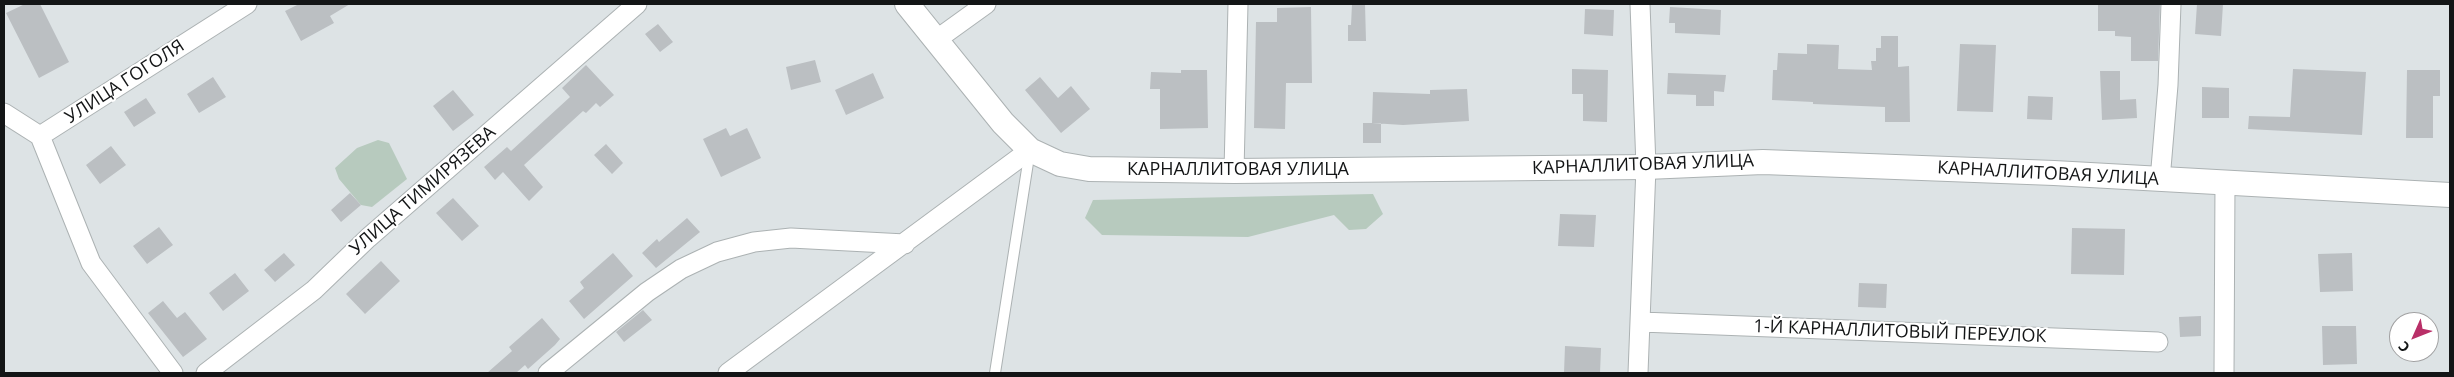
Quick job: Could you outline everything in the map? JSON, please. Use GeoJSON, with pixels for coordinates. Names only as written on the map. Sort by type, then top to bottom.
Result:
{"type":"FeatureCollection","features":[{"type":"Feature","properties":{"kind":"street","name":"УЛИЦА ТИМИРЯЗЕВА"},"geometry":{"type":"LineString","coordinates":[[206,373],[314,290],[368,238],[637,4]]}},
{"type":"Feature","properties":{"kind":"street","name":"КАРНАЛЛИТОВАЯ УЛИЦА"},"geometry":{"type":"LineString","coordinates":[[907,4],[1003,123],[1030,150],[1060,164],[1089,169],[1234,171],[1646,167],[1763,162],[2054,173],[2450,195]]}},
{"type":"Feature","properties":{"kind":"street"},"geometry":{"type":"LineString","coordinates":[[936,40],[986,4]]}},
{"type":"Feature","properties":{"kind":"street"},"geometry":{"type":"LineString","coordinates":[[1234,171],[1238,4]]}},
{"type":"Feature","properties":{"kind":"street"},"geometry":{"type":"LineString","coordinates":[[1638,373],[1642,322],[1646,167],[1640,4]]}},
{"type":"Feature","properties":{"kind":"street"},"geometry":{"type":"LineString","coordinates":[[2160,180],[2168,85],[2171,4]]}},
{"type":"Feature","properties":{"kind":"street","name":"УЛИЦА ГОГОЛЯ"},"geometry":{"type":"LineString","coordinates":[[40,136],[241,6]]}},
{"type":"Feature","properties":{"kind":"street"},"geometry":{"type":"LineString","coordinates":[[4,114],[40,136],[91,263],[173,373]]}},
{"type":"Feature","properties":{"kind":"street"},"geometry":{"type":"LineString","coordinates":[[728,373],[1030,150]]}},
{"type":"Feature","properties":{"kind":"street"},"geometry":{"type":"LineString","coordinates":[[2224,373],[2225,183]]}},
{"type":"Feature","properties":{"kind":"street"},"geometry":{"type":"LineString","coordinates":[[548,373],[647,292],[682,269],[718,252],[754,242],[791,238],[905,244]]}},
{"type":"Feature","properties":{"kind":"street","name":"1-Й КАРНАЛЛИТОВЫЙ ПЕРЕУЛОК"},"geometry":{"type":"LineString","coordinates":[[1642,322],[2158,342]]}},
{"type":"Feature","properties":{"kind":"lane"},"geometry":{"type":"LineString","coordinates":[[995,373],[1030,150]]}},
{"type":"Feature","properties":{"kind":"green space"},"geometry":{"type":"Polygon","coordinates":[[[378,140],[389,143],[407,179],[372,207],[361,205],[339,179],[335,168],[357,148],[378,140]]]}},
{"type":"Feature","properties":{"kind":"green space"},"geometry":{"type":"Polygon","coordinates":[[[1373,194],[1383,214],[1366,229],[1349,230],[1334,215],[1248,237],[1102,235],[1085,218],[1093,200],[1373,194]]]}},
{"type":"Feature","properties":{"kind":"building"},"geometry":{"type":"Polygon","coordinates":[[[25,4],[40,4],[69,62],[39,78],[6,13],[25,4]]]}},
{"type":"Feature","properties":{"kind":"building"},"geometry":{"type":"Polygon","coordinates":[[[299,4],[350,4],[330,16],[334,23],[301,41],[285,11],[299,4]]]}},
{"type":"Feature","properties":{"kind":"building"},"geometry":{"type":"Polygon","coordinates":[[[1352,4],[1365,4],[1366,41],[1348,41],[1348,25],[1351,25],[1352,4]]]}},
{"type":"Feature","properties":{"kind":"building"},"geometry":{"type":"Polygon","coordinates":[[[2098,4],[2160,4],[2158,61],[2131,61],[2131,37],[2115,36],[2115,31],[2098,31],[2098,4]]]}},
{"type":"Feature","properties":{"kind":"building"},"geometry":{"type":"Polygon","coordinates":[[[2197,4],[2223,4],[2221,36],[2195,34],[2197,4]]]}},
{"type":"Feature","properties":{"kind":"building"},"geometry":{"type":"Polygon","coordinates":[[[1311,7],[1312,83],[1286,83],[1285,129],[1254,128],[1256,22],[1277,22],[1277,8],[1311,7]]]}},
{"type":"Feature","properties":{"kind":"building"},"geometry":{"type":"Polygon","coordinates":[[[1670,7],[1721,10],[1720,35],[1675,33],[1675,23],[1669,23],[1670,7]]]}},
{"type":"Feature","properties":{"kind":"building"},"geometry":{"type":"Polygon","coordinates":[[[1585,9],[1614,10],[1613,36],[1584,34],[1585,9]]]}},
{"type":"Feature","properties":{"kind":"building"},"geometry":{"type":"Polygon","coordinates":[[[658,24],[673,42],[660,52],[645,34],[658,24]]]}},
{"type":"Feature","properties":{"kind":"building"},"geometry":{"type":"Polygon","coordinates":[[[1881,36],[1898,36],[1898,67],[1909,66],[1910,122],[1885,122],[1885,107],[1772,100],[1773,70],[1777,70],[1778,53],[1807,54],[1807,44],[1839,45],[1838,69],[1872,70],[1871,61],[1876,61],[1876,48],[1881,48],[1881,36]]]}},
{"type":"Feature","properties":{"kind":"building"},"geometry":{"type":"Polygon","coordinates":[[[1960,44],[1996,45],[1993,112],[1957,111],[1960,44]]]}},
{"type":"Feature","properties":{"kind":"building"},"geometry":{"type":"Polygon","coordinates":[[[815,60],[821,82],[791,90],[786,67],[815,60]]]}},
{"type":"Feature","properties":{"kind":"building"},"geometry":{"type":"Polygon","coordinates":[[[586,65],[614,95],[600,107],[596,103],[586,113],[583,111],[524,165],[543,187],[529,201],[503,172],[495,180],[484,167],[507,147],[511,151],[570,97],[562,88],[586,65]]]}},
{"type":"Feature","properties":{"kind":"building"},"geometry":{"type":"Polygon","coordinates":[[[1572,69],[1608,70],[1607,122],[1583,121],[1583,94],[1572,94],[1572,69]]]}},
{"type":"Feature","properties":{"kind":"building"},"geometry":{"type":"Polygon","coordinates":[[[2293,69],[2366,72],[2362,135],[2248,129],[2249,116],[2290,117],[2293,69]]]}},
{"type":"Feature","properties":{"kind":"building"},"geometry":{"type":"Polygon","coordinates":[[[1181,70],[1207,70],[1208,128],[1160,129],[1160,89],[1150,89],[1151,72],[1181,73],[1181,70]]]}},
{"type":"Feature","properties":{"kind":"building"},"geometry":{"type":"Polygon","coordinates":[[[2407,70],[2440,70],[2440,96],[2433,96],[2433,138],[2406,138],[2407,70]]]}},
{"type":"Feature","properties":{"kind":"building"},"geometry":{"type":"Polygon","coordinates":[[[2100,71],[2120,71],[2120,100],[2136,99],[2137,118],[2102,120],[2100,71]]]}},
{"type":"Feature","properties":{"kind":"building"},"geometry":{"type":"Polygon","coordinates":[[[873,73],[884,98],[846,115],[835,90],[873,73]]]}},
{"type":"Feature","properties":{"kind":"building"},"geometry":{"type":"Polygon","coordinates":[[[1668,73],[1726,75],[1724,92],[1714,91],[1714,106],[1696,106],[1696,95],[1667,94],[1668,73]]]}},
{"type":"Feature","properties":{"kind":"building"},"geometry":{"type":"Polygon","coordinates":[[[213,77],[226,97],[199,113],[187,94],[213,77]]]}},
{"type":"Feature","properties":{"kind":"building"},"geometry":{"type":"Polygon","coordinates":[[[1040,77],[1058,98],[1071,86],[1090,109],[1061,133],[1025,90],[1040,77]]]}},
{"type":"Feature","properties":{"kind":"building"},"geometry":{"type":"Polygon","coordinates":[[[2202,87],[2229,88],[2229,118],[2202,118],[2202,87]]]}},
{"type":"Feature","properties":{"kind":"building"},"geometry":{"type":"Polygon","coordinates":[[[1467,89],[1469,121],[1403,125],[1372,123],[1373,92],[1430,94],[1430,90],[1467,89]]]}},
{"type":"Feature","properties":{"kind":"building"},"geometry":{"type":"Polygon","coordinates":[[[453,90],[474,115],[453,131],[433,106],[453,90]]]}},
{"type":"Feature","properties":{"kind":"building"},"geometry":{"type":"Polygon","coordinates":[[[2028,96],[2053,97],[2052,120],[2027,119],[2028,96]]]}},
{"type":"Feature","properties":{"kind":"building"},"geometry":{"type":"Polygon","coordinates":[[[146,98],[156,113],[134,127],[124,112],[146,98]]]}},
{"type":"Feature","properties":{"kind":"building"},"geometry":{"type":"Polygon","coordinates":[[[1363,123],[1381,123],[1381,143],[1363,143],[1363,123]]]}},
{"type":"Feature","properties":{"kind":"building"},"geometry":{"type":"Polygon","coordinates":[[[726,128],[730,136],[747,128],[761,158],[721,177],[703,139],[726,128]]]}},
{"type":"Feature","properties":{"kind":"building"},"geometry":{"type":"Polygon","coordinates":[[[606,144],[623,163],[612,174],[594,155],[606,144]]]}},
{"type":"Feature","properties":{"kind":"building"},"geometry":{"type":"Polygon","coordinates":[[[111,146],[126,165],[100,184],[86,165],[111,146]]]}},
{"type":"Feature","properties":{"kind":"building"},"geometry":{"type":"Polygon","coordinates":[[[350,193],[361,205],[341,222],[331,210],[350,193]]]}},
{"type":"Feature","properties":{"kind":"building"},"geometry":{"type":"Polygon","coordinates":[[[453,198],[479,226],[462,241],[436,213],[453,198]]]}},
{"type":"Feature","properties":{"kind":"building"},"geometry":{"type":"Polygon","coordinates":[[[1560,214],[1596,215],[1594,247],[1558,246],[1560,214]]]}},
{"type":"Feature","properties":{"kind":"building"},"geometry":{"type":"Polygon","coordinates":[[[687,218],[700,232],[656,268],[642,253],[657,239],[659,242],[687,218]]]}},
{"type":"Feature","properties":{"kind":"building"},"geometry":{"type":"Polygon","coordinates":[[[159,227],[173,245],[147,264],[133,246],[159,227]]]}},
{"type":"Feature","properties":{"kind":"building"},"geometry":{"type":"Polygon","coordinates":[[[2072,228],[2125,229],[2124,275],[2071,274],[2072,228]]]}},
{"type":"Feature","properties":{"kind":"building"},"geometry":{"type":"Polygon","coordinates":[[[284,253],[295,265],[275,282],[264,270],[284,253]]]}},
{"type":"Feature","properties":{"kind":"building"},"geometry":{"type":"Polygon","coordinates":[[[613,253],[633,276],[584,319],[569,301],[584,288],[580,282],[613,253]]]}},
{"type":"Feature","properties":{"kind":"building"},"geometry":{"type":"Polygon","coordinates":[[[2352,253],[2353,291],[2320,292],[2318,254],[2352,253]]]}},
{"type":"Feature","properties":{"kind":"building"},"geometry":{"type":"Polygon","coordinates":[[[381,261],[400,281],[365,314],[346,294],[381,261]]]}},
{"type":"Feature","properties":{"kind":"building"},"geometry":{"type":"Polygon","coordinates":[[[235,273],[249,291],[223,311],[209,293],[235,273]]]}},
{"type":"Feature","properties":{"kind":"building"},"geometry":{"type":"Polygon","coordinates":[[[1859,283],[1887,284],[1886,308],[1858,307],[1859,283]]]}},
{"type":"Feature","properties":{"kind":"building"},"geometry":{"type":"Polygon","coordinates":[[[163,301],[177,318],[185,312],[207,339],[183,357],[148,313],[163,301]]]}},
{"type":"Feature","properties":{"kind":"building"},"geometry":{"type":"Polygon","coordinates":[[[643,310],[652,320],[624,342],[616,332],[643,310]]]}},
{"type":"Feature","properties":{"kind":"building"},"geometry":{"type":"Polygon","coordinates":[[[2201,316],[2201,336],[2180,337],[2179,317],[2201,316]]]}},
{"type":"Feature","properties":{"kind":"building"},"geometry":{"type":"Polygon","coordinates":[[[542,318],[560,339],[555,345],[528,369],[525,365],[516,373],[487,373],[512,351],[509,347],[542,318]]]}},
{"type":"Feature","properties":{"kind":"building"},"geometry":{"type":"Polygon","coordinates":[[[2322,326],[2356,326],[2357,364],[2323,365],[2322,326]]]}},
{"type":"Feature","properties":{"kind":"building"},"geometry":{"type":"Polygon","coordinates":[[[1565,346],[1601,348],[1600,373],[1564,373],[1565,346]]]}}]}
